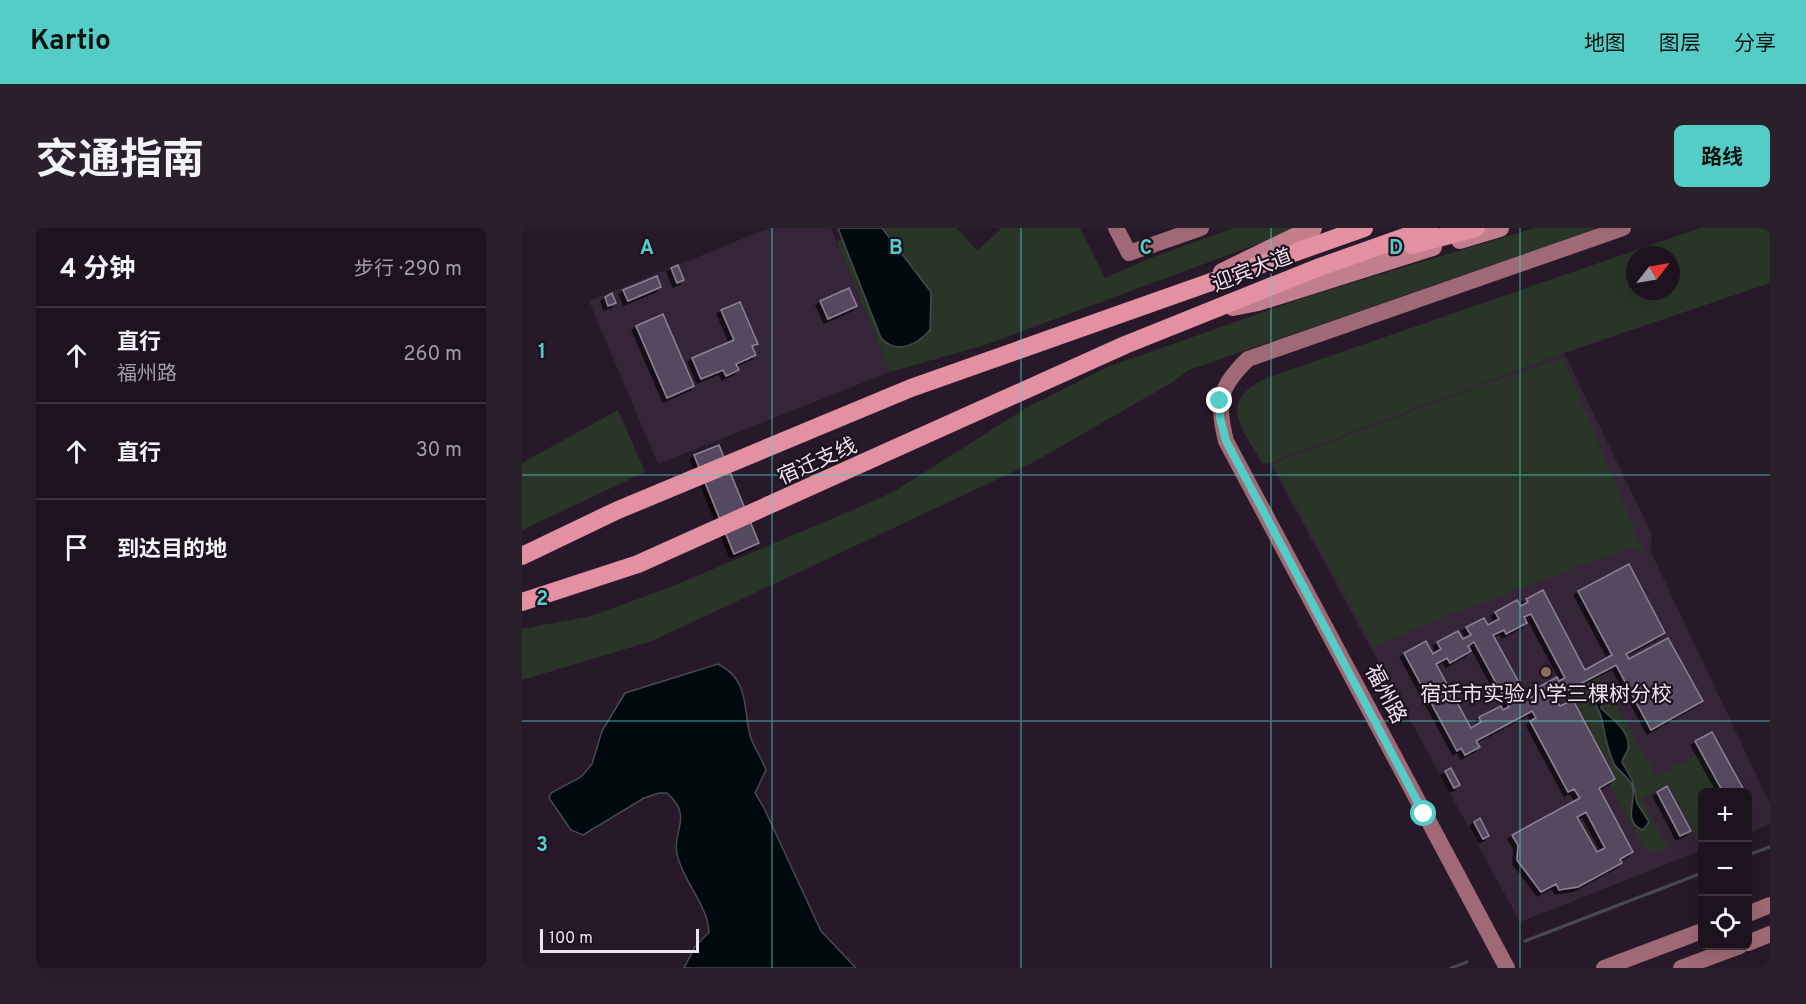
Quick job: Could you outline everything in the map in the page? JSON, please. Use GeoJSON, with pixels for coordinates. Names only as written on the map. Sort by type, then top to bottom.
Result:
{"type":"FeatureCollection","features":[{"type":"Feature","properties":{"kind":"highway"},"geometry":{"type":"LineString","coordinates":[[1193,287],[1334,228]]}},
{"type":"Feature","properties":{"kind":"highway","name":"迎宾大道"},"geometry":{"type":"LineString","coordinates":[[1113,315],[1364,228]]}},
{"type":"Feature","properties":{"kind":"highway","name":"迎宾大道"},"geometry":{"type":"LineString","coordinates":[[1125,345],[1317,268],[1430,228]]}},
{"type":"Feature","properties":{"kind":"highway"},"geometry":{"type":"LineString","coordinates":[[1317,268],[1476,228]]}},
{"type":"Feature","properties":{"kind":"highway","name":"宿迁支线"},"geometry":{"type":"LineString","coordinates":[[522,556],[618,510],[902,392],[1113,315]]}},
{"type":"Feature","properties":{"kind":"highway","name":"宿迁支线"},"geometry":{"type":"LineString","coordinates":[[522,602],[649,560],[1125,345]]}},
{"type":"Feature","properties":{"kind":"main road"},"geometry":{"type":"LineString","coordinates":[[1193,287],[1312,228]]}},
{"type":"Feature","properties":{"kind":"main road"},"geometry":{"type":"LineString","coordinates":[[1198,314],[1258,302],[1344,273],[1500,228]]}},
{"type":"Feature","properties":{"kind":"street"},"geometry":{"type":"LineString","coordinates":[[1116,228],[1129,253],[1201,228]]}},
{"type":"Feature","properties":{"kind":"street","name":"福州路"},"geometry":{"type":"LineString","coordinates":[[1507,968],[1226,441],[1220,418],[1220,401],[1225,385],[1248,359],[1623,228]]}},
{"type":"Feature","properties":{"kind":"street"},"geometry":{"type":"LineString","coordinates":[[1752,912],[1770,905]]}},
{"type":"Feature","properties":{"kind":"street"},"geometry":{"type":"LineString","coordinates":[[1604,968],[1698,933]]}},
{"type":"Feature","properties":{"kind":"street"},"geometry":{"type":"LineString","coordinates":[[1752,941],[1770,934]]}},
{"type":"Feature","properties":{"kind":"street"},"geometry":{"type":"LineString","coordinates":[[1681,968],[1727,950]]}},
{"type":"Feature","properties":{"kind":"shaded area"},"geometry":{"type":"Polygon","coordinates":[[[769,228],[831,228],[890,372],[658,464],[589,301],[769,228]]]}},
{"type":"Feature","properties":{"kind":"shaded area"},"geometry":{"type":"Polygon","coordinates":[[[838,228],[882,228],[931,292],[930,330],[919,340],[900,347],[887,343],[881,338],[838,228]]]}},
{"type":"Feature","properties":{"kind":"shaded area","name":"宿迁市实验小学三棵树分校"},"geometry":{"type":"Polygon","coordinates":[[[1564,353],[1652,534],[1651,552],[1770,804],[1770,824],[1752,831],[1752,788],[1698,788],[1698,852],[1520,922],[1270,463],[1564,353]]]}},
{"type":"Feature","properties":{"kind":"shaded area"},"geometry":{"type":"Polygon","coordinates":[[[718,664],[736,678],[743,696],[750,735],[766,770],[755,793],[821,931],[856,968],[684,968],[695,947],[709,932],[704,912],[678,858],[676,848],[681,817],[675,802],[667,793],[644,798],[583,835],[571,830],[549,798],[551,793],[581,777],[592,764],[602,731],[625,693],[718,664]]]}},
{"type":"Feature","properties":{"kind":"shaded area"},"geometry":{"type":"Polygon","coordinates":[[[1591,683],[1603,694],[1601,708],[1626,736],[1628,749],[1622,762],[1632,780],[1637,803],[1649,822],[1643,830],[1633,822],[1631,816],[1632,785],[1614,764],[1606,742],[1601,716],[1586,686],[1591,683]]]}},
{"type":"Feature","properties":{"kind":"green space"},"geometry":{"type":"Polygon","coordinates":[[[856,228],[957,228],[977,251],[1002,228],[1080,228],[1105,278],[1153,257],[1234,228],[1301,228],[985,345],[890,372],[837,242],[856,228]]]}},
{"type":"Feature","properties":{"kind":"green space"},"geometry":{"type":"Polygon","coordinates":[[[1534,228],[1598,228],[1189,370],[1171,383],[1032,463],[652,641],[522,680],[522,629],[591,616],[668,588],[867,504],[895,491],[1026,408],[1108,367],[1312,295],[1534,228]]]}},
{"type":"Feature","properties":{"kind":"green space"},"geometry":{"type":"Polygon","coordinates":[[[1700,228],[1770,228],[1770,283],[1564,353],[1270,463],[1263,464],[1247,438],[1238,415],[1238,405],[1243,395],[1269,377],[1626,254],[1626,300],[1680,300],[1680,246],[1648,246],[1700,228]]]}},
{"type":"Feature","properties":{"kind":"green space"},"geometry":{"type":"Polygon","coordinates":[[[1563,358],[1645,554],[1632,549],[1624,550],[1439,619],[1374,647],[1273,464],[1477,387],[1563,358]]]}},
{"type":"Feature","properties":{"kind":"green space"},"geometry":{"type":"Polygon","coordinates":[[[618,410],[645,472],[522,530],[522,463],[618,410]]]}},
{"type":"Feature","properties":{"kind":"green space"},"geometry":{"type":"Polygon","coordinates":[[[1597,677],[1602,681],[1657,777],[1699,753],[1719,788],[1698,788],[1698,838],[1668,784],[1642,799],[1668,848],[1653,853],[1645,849],[1609,783],[1617,779],[1570,691],[1597,677]]]}},
{"type":"Feature","properties":{"kind":"building"},"geometry":{"type":"Polygon","coordinates":[[[678,265],[684,280],[677,283],[671,268],[678,265]]]}},
{"type":"Feature","properties":{"kind":"building"},"geometry":{"type":"Polygon","coordinates":[[[657,276],[661,287],[628,301],[623,290],[657,276]]]}},
{"type":"Feature","properties":{"kind":"building"},"geometry":{"type":"Polygon","coordinates":[[[849,288],[857,306],[828,319],[820,301],[849,288]]]}},
{"type":"Feature","properties":{"kind":"building"},"geometry":{"type":"Polygon","coordinates":[[[612,293],[616,303],[608,306],[605,297],[612,293]]]}},
{"type":"Feature","properties":{"kind":"building"},"geometry":{"type":"Polygon","coordinates":[[[740,302],[758,344],[752,346],[756,355],[736,364],[739,370],[726,376],[723,370],[701,379],[692,358],[734,340],[721,310],[740,302]]]}},
{"type":"Feature","properties":{"kind":"building"},"geometry":{"type":"Polygon","coordinates":[[[663,314],[694,386],[667,398],[636,326],[663,314]]]}},
{"type":"Feature","properties":{"kind":"building"},"geometry":{"type":"Polygon","coordinates":[[[719,445],[759,543],[734,554],[694,455],[719,445]]]}},
{"type":"Feature","properties":{"kind":"building"},"geometry":{"type":"Polygon","coordinates":[[[1629,564],[1665,633],[1626,654],[1629,659],[1668,638],[1703,701],[1651,730],[1616,665],[1555,697],[1560,706],[1573,700],[1615,779],[1599,788],[1633,852],[1620,859],[1622,863],[1578,887],[1559,890],[1556,884],[1541,892],[1517,860],[1518,845],[1512,835],[1580,798],[1574,789],[1568,792],[1530,721],[1536,718],[1532,711],[1476,741],[1480,747],[1465,755],[1461,748],[1457,751],[1404,653],[1426,641],[1433,654],[1441,649],[1437,642],[1458,631],[1463,639],[1471,635],[1466,627],[1484,618],[1488,625],[1499,619],[1495,612],[1517,600],[1521,606],[1528,602],[1526,599],[1543,590],[1585,670],[1612,655],[1578,591],[1629,564]],[[1531,614],[1524,617],[1527,623],[1506,634],[1504,630],[1493,635],[1528,699],[1538,694],[1535,689],[1557,677],[1559,681],[1565,678],[1531,614]],[[1474,642],[1468,646],[1471,651],[1450,663],[1447,658],[1436,664],[1471,728],[1481,722],[1479,717],[1501,706],[1503,710],[1509,707],[1474,642]],[[1586,812],[1577,817],[1597,852],[1605,848],[1586,812]]]}},
{"type":"Feature","properties":{"kind":"building"},"geometry":{"type":"Polygon","coordinates":[[[1712,732],[1743,788],[1721,788],[1695,741],[1712,732]]]}},
{"type":"Feature","properties":{"kind":"building"},"geometry":{"type":"Polygon","coordinates":[[[1451,768],[1460,785],[1454,788],[1445,771],[1451,768]]]}},
{"type":"Feature","properties":{"kind":"building"},"geometry":{"type":"Polygon","coordinates":[[[1667,786],[1691,831],[1680,836],[1657,792],[1667,786]]]}},
{"type":"Feature","properties":{"kind":"building"},"geometry":{"type":"Polygon","coordinates":[[[1480,818],[1489,836],[1483,839],[1474,822],[1480,818]]]}},
{"type":"Feature","properties":{"kind":"waterway"},"geometry":{"type":"LineString","coordinates":[[1752,854],[1770,847]]}},
{"type":"Feature","properties":{"kind":"waterway"},"geometry":{"type":"LineString","coordinates":[[1525,941],[1698,875]]}},
{"type":"Feature","properties":{"kind":"waterway"},"geometry":{"type":"LineString","coordinates":[[1451,968],[1467,962]]}},
{"type":"Feature","properties":{"kind":"place","name":"宿迁市实验小学三棵树分校"},"geometry":{"type":"Point","coordinates":[1546,672]}},
{"type":"Feature","properties":{"kind":"route"},"geometry":{"type":"LineString","coordinates":[[1220,401],[1220,418],[1226,441],[1424,814]]}}]}
